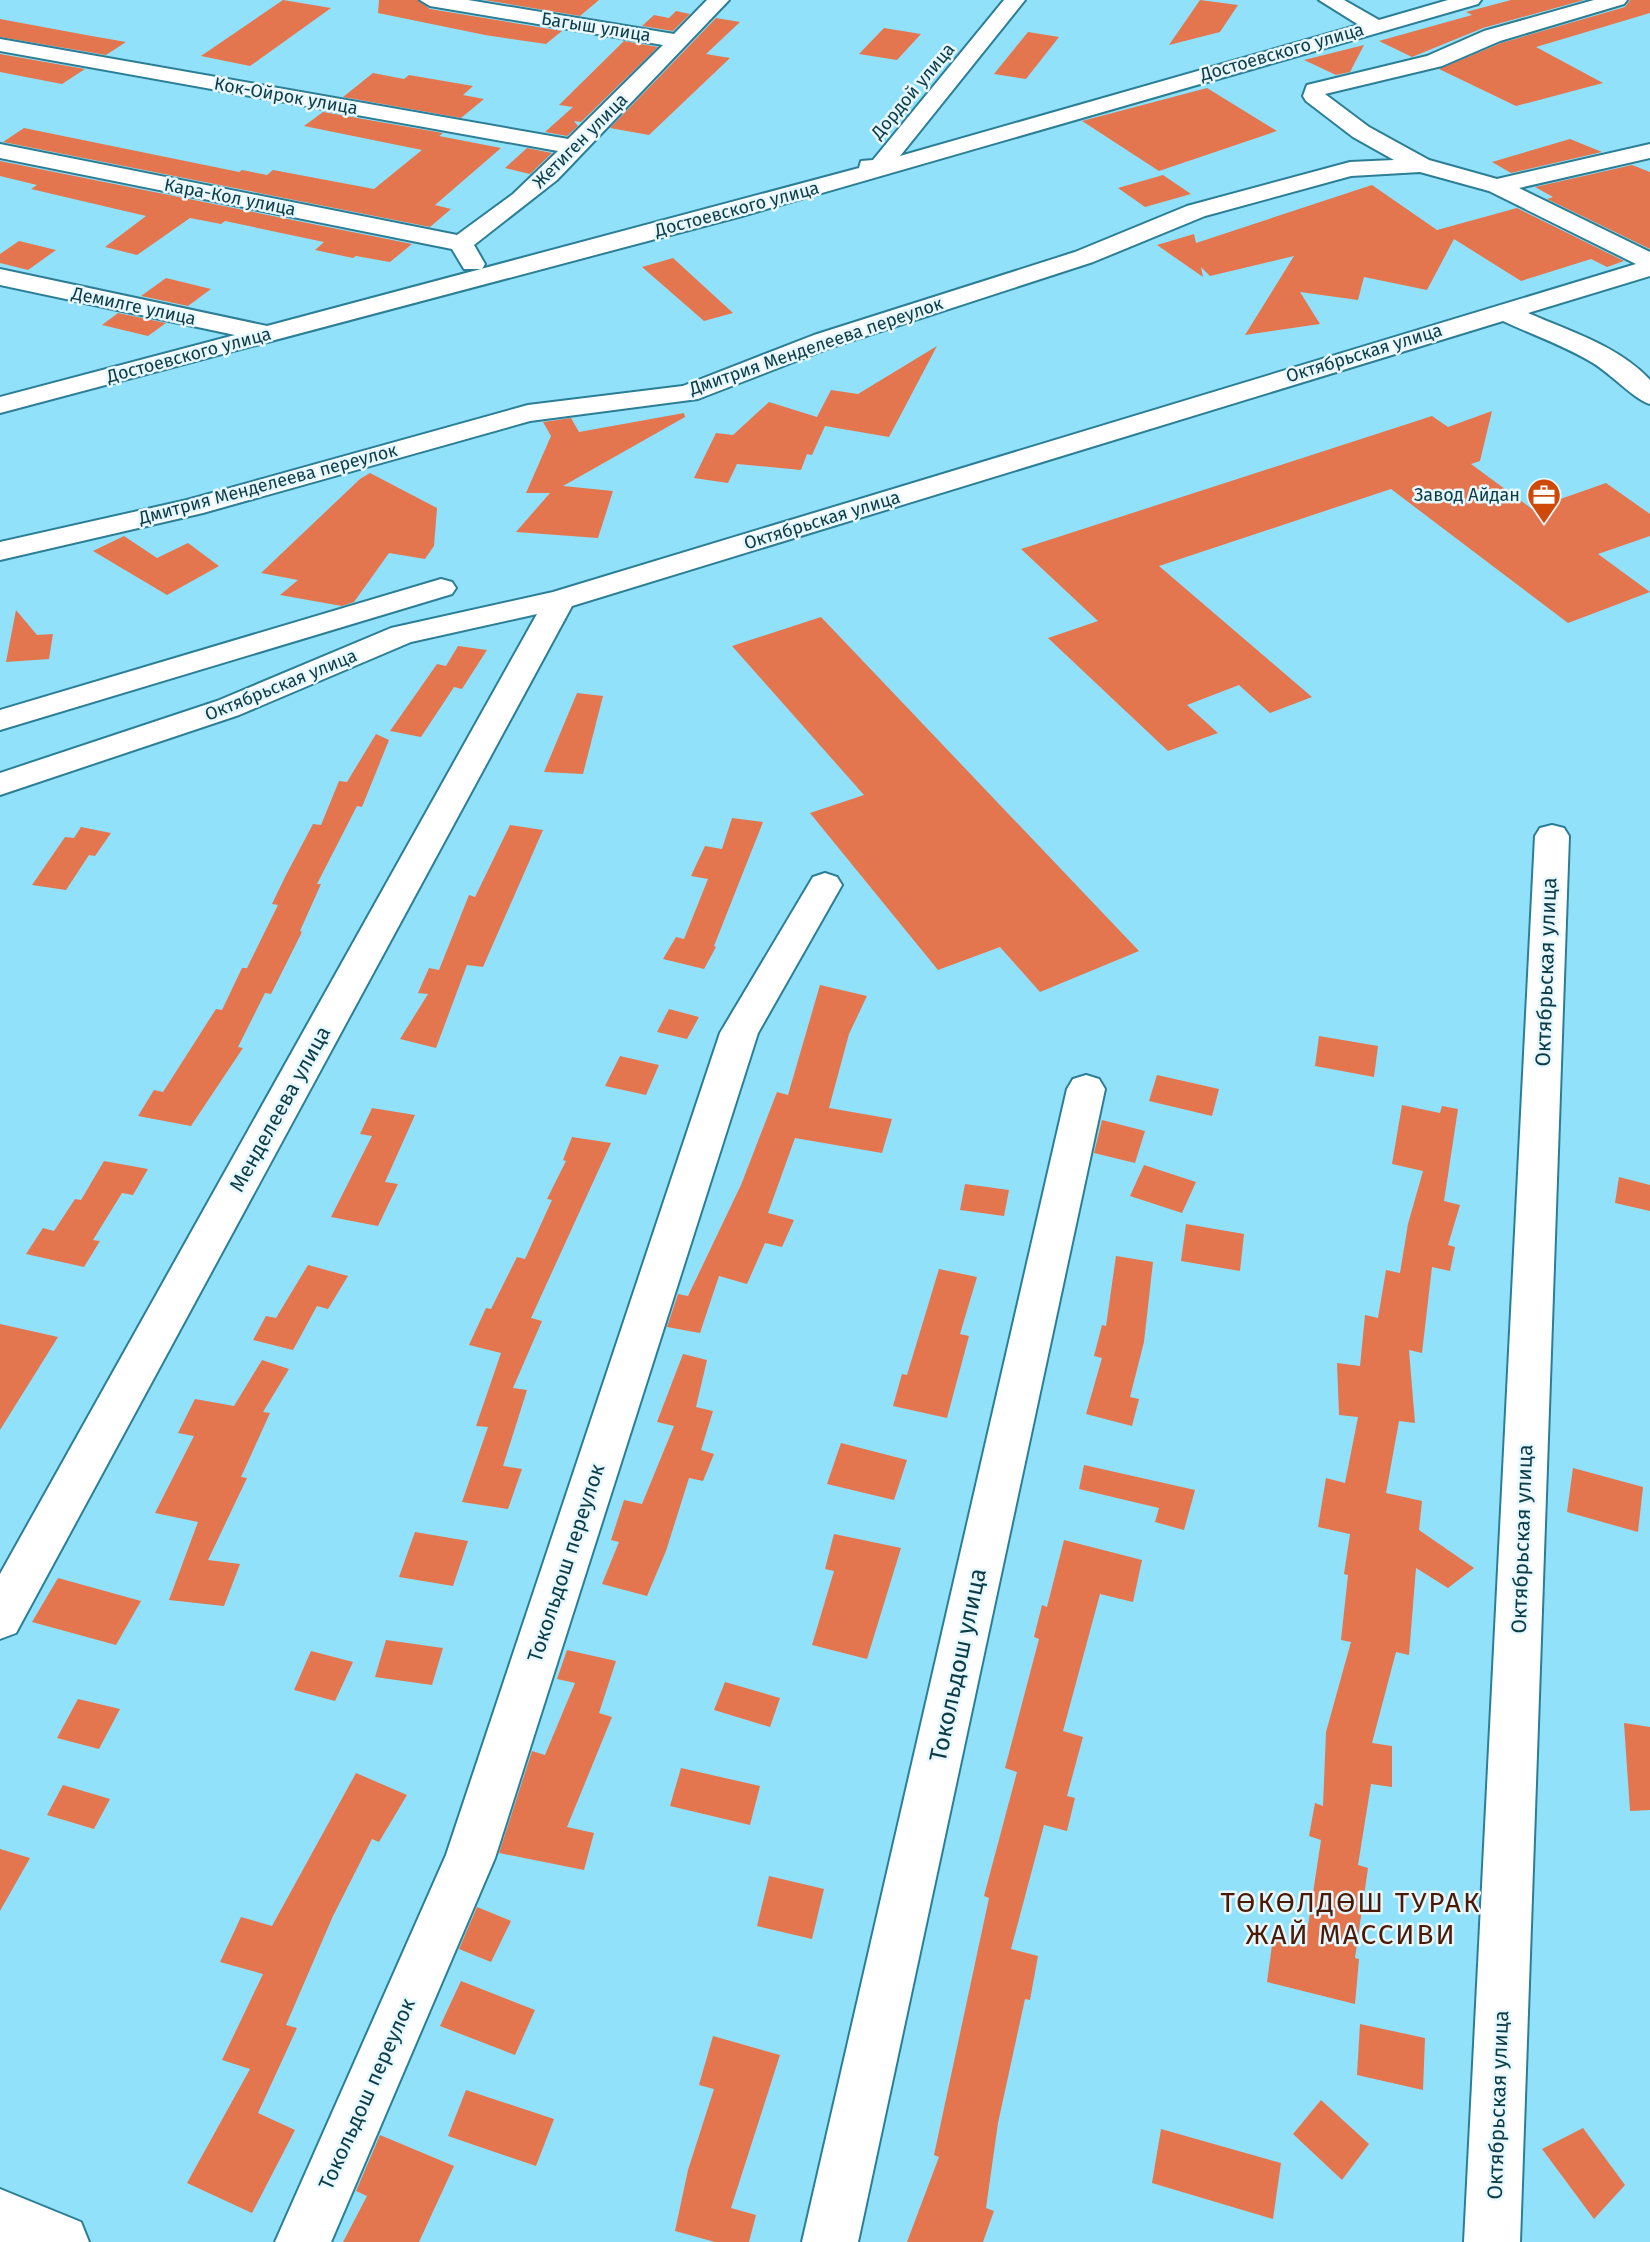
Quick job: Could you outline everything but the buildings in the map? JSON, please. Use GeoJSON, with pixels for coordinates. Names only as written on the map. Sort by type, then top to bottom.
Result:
{"type":"FeatureCollection","features":[{"type":"Feature","properties":{"kind":"street","name":"Багыш улица"},"geometry":{"type":"LineString","coordinates":[[430,0],[679,41]]}},
{"type":"Feature","properties":{"kind":"street","name":"Жетиген улица"},"geometry":{"type":"LineString","coordinates":[[461,243],[514,205],[560,164],[573,147],[719,0]]}},
{"type":"Feature","properties":{"kind":"street","name":"Дордой улица"},"geometry":{"type":"LineString","coordinates":[[919,84],[990,0]]}},
{"type":"Feature","properties":{"kind":"street","name":"Дордой улица"},"geometry":{"type":"LineString","coordinates":[[866,158],[897,142],[1015,0]]}},
{"type":"Feature","properties":{"kind":"street"},"geometry":{"type":"LineString","coordinates":[[1329,0],[1375,26]]}},
{"type":"Feature","properties":{"kind":"street"},"geometry":{"type":"LineString","coordinates":[[1390,0],[1419,14]]}},
{"type":"Feature","properties":{"kind":"street","name":"Достоевского улица"},"geometry":{"type":"LineString","coordinates":[[0,405],[836,182],[866,158],[935,154],[1471,0]]}},
{"type":"Feature","properties":{"kind":"street"},"geometry":{"type":"LineString","coordinates":[[1617,0],[1492,36],[1434,61],[1315,90],[1314,96],[1361,132],[1420,165],[1497,186],[1650,262]]}},
{"type":"Feature","properties":{"kind":"street","name":"Кок-Ойрок улица"},"geometry":{"type":"LineString","coordinates":[[0,45],[573,147]]}},
{"type":"Feature","properties":{"kind":"street"},"geometry":{"type":"LineString","coordinates":[[897,142],[905,151],[935,154]]}},
{"type":"Feature","properties":{"kind":"street","name":"Кара-Кол улица"},"geometry":{"type":"LineString","coordinates":[[0,151],[461,243]]}},
{"type":"Feature","properties":{"kind":"street"},"geometry":{"type":"LineString","coordinates":[[1497,186],[1650,151]]}},
{"type":"Feature","properties":{"kind":"street","name":"Дмитрия Менделеева переулок"},"geometry":{"type":"LineString","coordinates":[[0,551],[193,507],[528,413],[688,393],[823,341],[1084,257],[1196,211],[1350,169],[1420,165]]}},
{"type":"Feature","properties":{"kind":"street"},"geometry":{"type":"LineString","coordinates":[[461,243],[467,257],[484,276]]}},
{"type":"Feature","properties":{"kind":"street","name":"Октябрьская улица"},"geometry":{"type":"LineString","coordinates":[[0,784],[228,708],[402,635],[560,600],[1650,268]]}},
{"type":"Feature","properties":{"kind":"street","name":"Демилге улица"},"geometry":{"type":"LineString","coordinates":[[0,277],[268,334]]}},
{"type":"Feature","properties":{"kind":"street"},"geometry":{"type":"LineString","coordinates":[[1502,311],[1613,363],[1637,379],[1650,396]]}},
{"type":"Feature","properties":{"kind":"street"},"geometry":{"type":"LineString","coordinates":[[0,720],[441,588]]}},
{"type":"Feature","properties":{"kind":"street","name":"Менделеева улица"},"geometry":{"type":"LineString","coordinates":[[0,1618],[560,600]]}},
{"type":"Feature","properties":{"kind":"street","name":"Октябрьская улица"},"geometry":{"type":"LineString","coordinates":[[1492,2242],[1552,836]]}},
{"type":"Feature","properties":{"kind":"street","name":"Токольдош переулок"},"geometry":{"type":"LineString","coordinates":[[303,2242],[470,1858],[739,1033],[825,885]]}},
{"type":"Feature","properties":{"kind":"street","name":"Токольдош улица"},"geometry":{"type":"LineString","coordinates":[[830,2242],[1086,1089]]}},
{"type":"Feature","properties":{"kind":"street"},"geometry":{"type":"LineString","coordinates":[[0,2217],[61,2242]]}},
{"type":"Feature","properties":{"kind":"place","name":"Завод Айдан"},"geometry":{"type":"Point","coordinates":[1544,525]}},
{"type":"Feature","properties":{"kind":"district","name":"ТӨКӨЛДӨШ ТУРАК ЖАЙ МАССИВИ"},"geometry":{"type":"Point","coordinates":[1351,1918]}}]}
